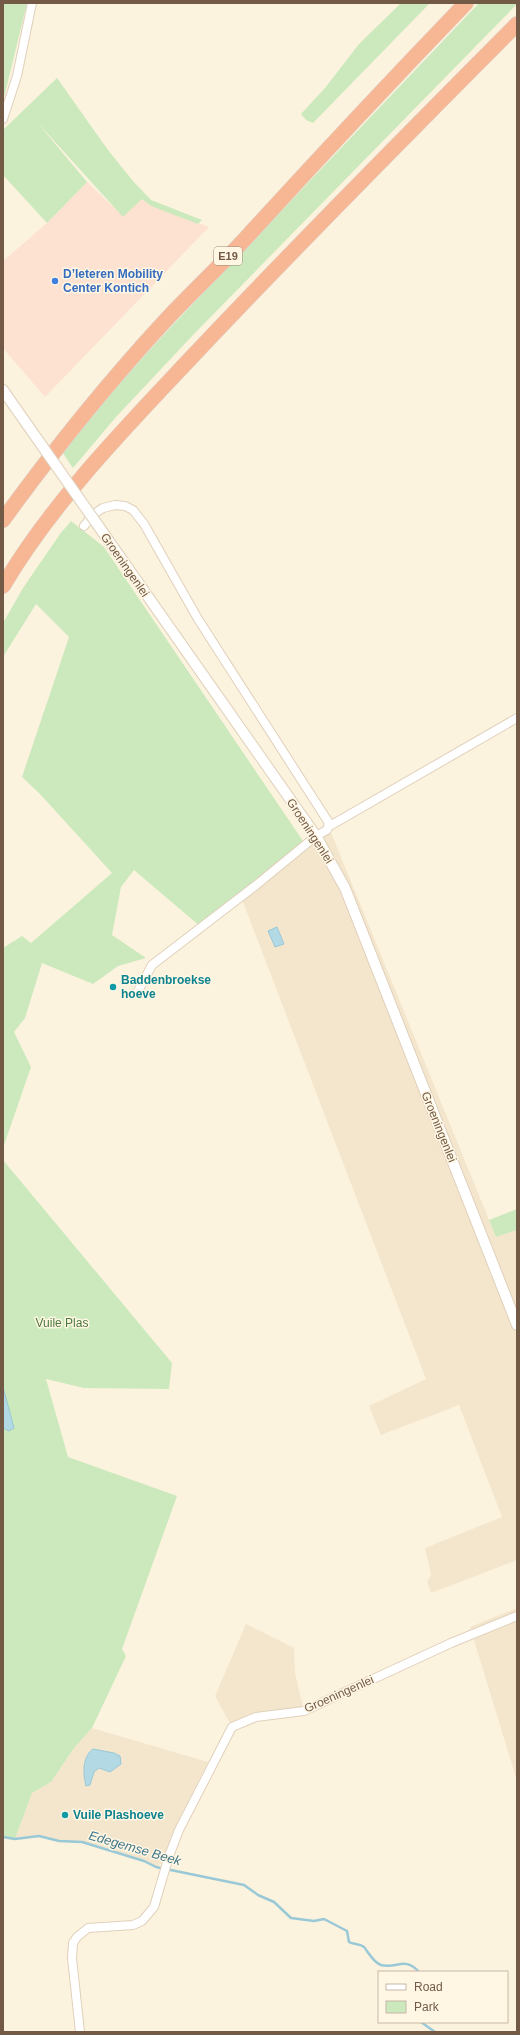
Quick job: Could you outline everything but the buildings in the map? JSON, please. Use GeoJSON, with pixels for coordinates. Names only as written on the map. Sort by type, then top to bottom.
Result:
{"type":"FeatureCollection","features":[{"type":"Feature","properties":{"kind":"highway","name":"E19"},"geometry":{"type":"LineString","coordinates":[[3,520],[42,466],[105,390],[164,323],[369,103],[466,3]]}},
{"type":"Feature","properties":{"kind":"highway"},"geometry":{"type":"LineString","coordinates":[[3,586],[45,522],[154,398],[282,260],[517,24]]}},
{"type":"Feature","properties":{"kind":"street"},"geometry":{"type":"LineString","coordinates":[[3,119],[17,76],[32,3]]}},
{"type":"Feature","properties":{"kind":"street","name":"Groeningenlei"},"geometry":{"type":"LineString","coordinates":[[3,390],[316,836],[345,888],[517,1325]]}},
{"type":"Feature","properties":{"kind":"street"},"geometry":{"type":"LineString","coordinates":[[84,526],[94,514],[103,508],[115,505],[125,506],[133,510],[144,524],[198,619],[313,796],[329,823],[328,826]]}},
{"type":"Feature","properties":{"kind":"street"},"geometry":{"type":"LineString","coordinates":[[137,993],[152,965],[255,886],[316,836],[326,830],[328,826],[517,718]]}},
{"type":"Feature","properties":{"kind":"street","name":"Groeningenlei"},"geometry":{"type":"LineString","coordinates":[[80,2032],[72,1958],[73,1944],[77,1937],[88,1928],[133,1925],[142,1921],[154,1907],[165,1868],[179,1830],[232,1728],[256,1717],[304,1711],[451,1643],[517,1616]]}},
{"type":"Feature","properties":{"kind":"shaded area"},"geometry":{"type":"Polygon","coordinates":[[[87,182],[123,216],[142,199],[151,206],[209,227],[45,397],[3,348],[3,261],[47,223],[87,182]]]}},
{"type":"Feature","properties":{"kind":"shaded area"},"geometry":{"type":"Polygon","coordinates":[[[330,830],[496,1237],[517,1230],[517,1560],[431,1593],[427,1582],[431,1575],[425,1548],[502,1517],[459,1405],[381,1435],[369,1406],[426,1379],[241,897],[330,830]]]}},
{"type":"Feature","properties":{"kind":"shaded area"},"geometry":{"type":"Polygon","coordinates":[[[517,1608],[517,1781],[470,1627],[517,1608]]]}},
{"type":"Feature","properties":{"kind":"shaded area"},"geometry":{"type":"Polygon","coordinates":[[[246,1624],[294,1648],[295,1673],[304,1711],[256,1717],[232,1727],[215,1696],[246,1624]]]}},
{"type":"Feature","properties":{"kind":"shaded area"},"geometry":{"type":"Polygon","coordinates":[[[92,1728],[208,1762],[178,1821],[161,1864],[156,1867],[144,1861],[82,1842],[59,1841],[39,1836],[15,1839],[32,1793],[51,1782],[74,1748],[92,1728]]]}},
{"type":"Feature","properties":{"kind":"green space"},"geometry":{"type":"Polygon","coordinates":[[[3,3],[27,3],[3,102],[3,3]]]}},
{"type":"Feature","properties":{"kind":"green space"},"geometry":{"type":"Polygon","coordinates":[[[401,3],[430,3],[313,123],[306,120],[301,114],[325,88],[359,44],[401,3]]]}},
{"type":"Feature","properties":{"kind":"green space"},"geometry":{"type":"Polygon","coordinates":[[[479,3],[517,4],[194,334],[116,417],[73,468],[62,452],[113,390],[169,329],[479,3]]]}},
{"type":"Feature","properties":{"kind":"green space"},"geometry":{"type":"Polygon","coordinates":[[[57,78],[108,150],[133,181],[151,200],[202,220],[198,224],[151,206],[142,199],[123,217],[37,122],[87,182],[47,223],[3,175],[3,130],[57,78]]]}},
{"type":"Feature","properties":{"kind":"green space"},"geometry":{"type":"Polygon","coordinates":[[[71,521],[104,547],[305,844],[201,927],[134,870],[121,887],[112,935],[146,958],[118,966],[93,984],[42,963],[25,1018],[14,1032],[31,1067],[3,1148],[3,948],[22,936],[31,943],[112,873],[40,794],[22,777],[69,637],[36,604],[3,657],[3,623],[23,588],[60,534],[71,521]]]}},
{"type":"Feature","properties":{"kind":"green space","name":"Vuile Plas"},"geometry":{"type":"Polygon","coordinates":[[[3,1160],[172,1363],[169,1389],[84,1388],[46,1379],[68,1457],[177,1496],[122,1649],[126,1656],[92,1728],[74,1748],[51,1782],[32,1793],[15,1839],[3,1837],[3,1160]]]}},
{"type":"Feature","properties":{"kind":"green space"},"geometry":{"type":"Polygon","coordinates":[[[517,1209],[517,1230],[496,1237],[489,1220],[517,1209]]]}},
{"type":"Feature","properties":{"kind":"water"},"geometry":{"type":"Polygon","coordinates":[[[277,927],[284,944],[275,947],[268,931],[277,927]]]}},
{"type":"Feature","properties":{"kind":"water"},"geometry":{"type":"Polygon","coordinates":[[[3,1387],[14,1428],[9,1431],[3,1428],[3,1387]]]}},
{"type":"Feature","properties":{"kind":"water"},"geometry":{"type":"Polygon","coordinates":[[[93,1749],[114,1753],[120,1756],[121,1764],[110,1772],[99,1768],[94,1772],[90,1785],[86,1786],[84,1766],[89,1752],[93,1749]]]}},
{"type":"Feature","properties":{"kind":"waterway","name":"Edegemse Beek"},"geometry":{"type":"LineString","coordinates":[[3,1837],[15,1839],[39,1836],[59,1841],[82,1842],[144,1861],[156,1867],[244,1885],[258,1895],[274,1902],[291,1918],[314,1921],[324,1919],[347,1931],[349,1942],[364,1947],[373,1960],[378,1964],[387,1966],[405,1964],[414,1967],[418,1971]]}},
{"type":"Feature","properties":{"kind":"waterway","name":"Edegemse Beek"},"geometry":{"type":"LineString","coordinates":[[422,2023],[435,2032]]}},
{"type":"Feature","properties":{"kind":"place","name":"D’Ieteren Mobility Center Kontich"},"geometry":{"type":"Point","coordinates":[55,281]}},
{"type":"Feature","properties":{"kind":"place","name":"Baddenbroekse hoeve"},"geometry":{"type":"Point","coordinates":[113,987]}},
{"type":"Feature","properties":{"kind":"place","name":"Vuile Plashoeve"},"geometry":{"type":"Point","coordinates":[65,1815]}}]}
